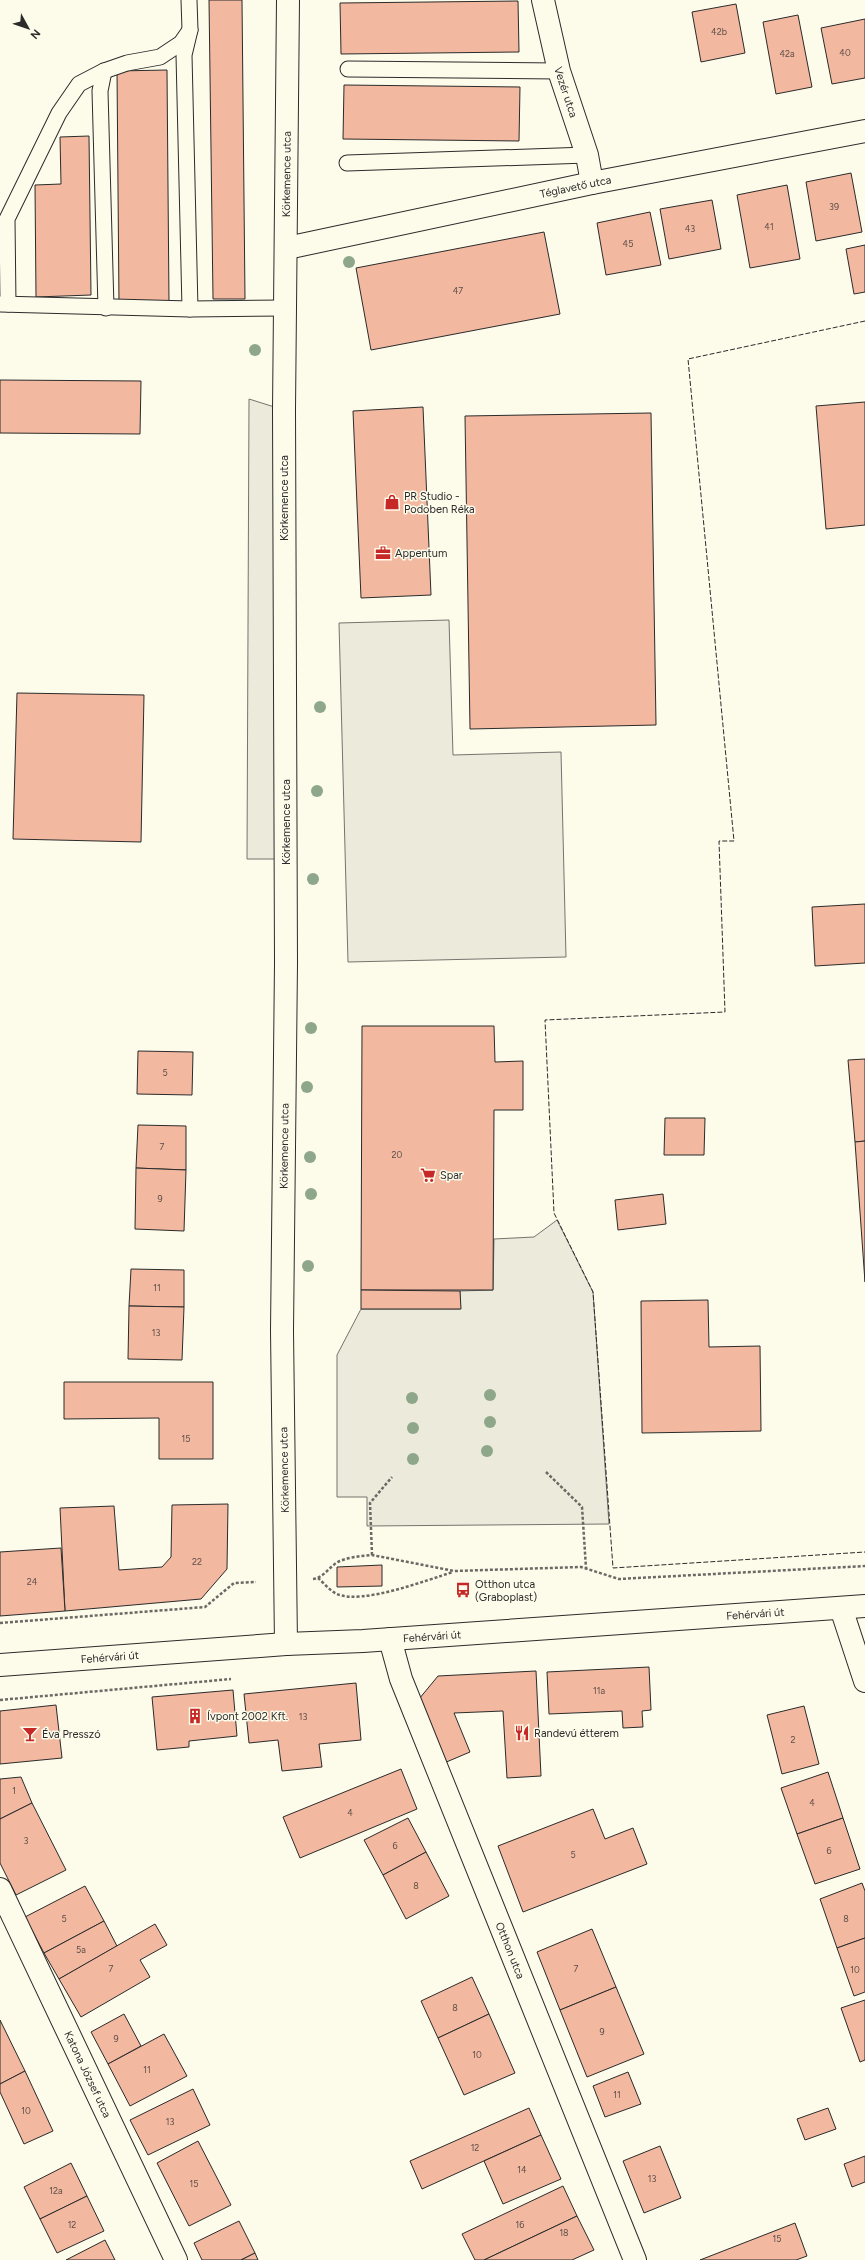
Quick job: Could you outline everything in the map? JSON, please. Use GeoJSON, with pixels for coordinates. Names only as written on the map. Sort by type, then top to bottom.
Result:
{"type":"FeatureCollection","features":[{"type":"Feature","properties":{"kind":"street","name":"Körkemence utca"},"geometry":{"type":"LineString","coordinates":[[286,1644],[282,1331],[286,963],[284,410],[287,248],[288,0]]}},
{"type":"Feature","properties":{"kind":"street","name":"Vezér utca"},"geometry":{"type":"LineString","coordinates":[[543,0],[559,71],[587,155],[592,183]]}},
{"type":"Feature","properties":{"kind":"street","name":"Téglavető utca"},"geometry":{"type":"LineString","coordinates":[[287,248],[592,183],[865,131]]}},
{"type":"Feature","properties":{"kind":"street","name":"Fehérvári út"},"geometry":{"type":"LineString","coordinates":[[0,1666],[286,1644],[390,1639],[865,1606]]}},
{"type":"Feature","properties":{"kind":"street"},"geometry":{"type":"LineString","coordinates":[[841,1608],[865,1681]]}},
{"type":"Feature","properties":{"kind":"street","name":"Otthon utca"},"geometry":{"type":"LineString","coordinates":[[390,1639],[401,1679],[635,2260]]}},
{"type":"Feature","properties":{"kind":"street","name":"Katona József utca"},"geometry":{"type":"LineString","coordinates":[[0,1889],[176,2260]]}},
{"type":"Feature","properties":{"kind":"lane"},"geometry":{"type":"LineString","coordinates":[[189,0],[190,30],[184,55],[190,309]]}},
{"type":"Feature","properties":{"kind":"lane"},"geometry":{"type":"LineString","coordinates":[[190,30],[181,43],[160,57],[128,63],[104,71],[79,84],[59,113],[7,219],[4,304],[106,308],[286,308]]}},
{"type":"Feature","properties":{"kind":"lane"},"geometry":{"type":"LineString","coordinates":[[348,69],[559,71]]}},
{"type":"Feature","properties":{"kind":"lane"},"geometry":{"type":"LineString","coordinates":[[104,71],[100,91],[106,308]]}},
{"type":"Feature","properties":{"kind":"lane"},"geometry":{"type":"LineString","coordinates":[[347,163],[587,155]]}},
{"type":"Feature","properties":{"kind":"path"},"geometry":{"type":"LineString","coordinates":[[546,1472],[582,1507],[586,1568]]}},
{"type":"Feature","properties":{"kind":"path"},"geometry":{"type":"LineString","coordinates":[[372,1556],[370,1503],[392,1477]]}},
{"type":"Feature","properties":{"kind":"path"},"geometry":{"type":"LineString","coordinates":[[454,1572],[402,1588],[353,1598],[336,1593],[318,1578],[339,1561],[359,1556],[372,1556],[454,1572],[586,1568],[619,1580],[865,1566]]}},
{"type":"Feature","properties":{"kind":"path"},"geometry":{"type":"LineString","coordinates":[[0,1622],[205,1607],[234,1583],[261,1582]]}},
{"type":"Feature","properties":{"kind":"shaded area"},"geometry":{"type":"Polygon","coordinates":[[[249,399],[284,410],[286,859],[247,859],[249,399]]]}},
{"type":"Feature","properties":{"kind":"shaded area"},"geometry":{"type":"Polygon","coordinates":[[[449,620],[453,755],[561,752],[566,957],[348,962],[339,623],[449,620]]]}},
{"type":"Feature","properties":{"kind":"shaded area"},"geometry":{"type":"Polygon","coordinates":[[[557,1220],[593,1292],[609,1524],[367,1526],[367,1497],[337,1497],[337,1355],[361,1309],[460,1309],[460,1291],[493,1290],[494,1239],[534,1237],[557,1220]]]}},
{"type":"Feature","properties":{"kind":"building"},"geometry":{"type":"Polygon","coordinates":[[[209,0],[242,0],[245,299],[213,299],[209,0]]]}},
{"type":"Feature","properties":{"kind":"building"},"geometry":{"type":"Polygon","coordinates":[[[518,1],[519,52],[341,54],[340,3],[518,1]]]}},
{"type":"Feature","properties":{"kind":"building"},"geometry":{"type":"Polygon","coordinates":[[[736,4],[745,53],[701,62],[692,12],[736,4]]]}},
{"type":"Feature","properties":{"kind":"building"},"geometry":{"type":"Polygon","coordinates":[[[798,15],[812,87],[776,94],[763,22],[798,15]]]}},
{"type":"Feature","properties":{"kind":"building"},"geometry":{"type":"Polygon","coordinates":[[[865,19],[865,78],[832,84],[821,28],[865,19]]]}},
{"type":"Feature","properties":{"kind":"building"},"geometry":{"type":"Polygon","coordinates":[[[167,70],[169,303],[119,304],[117,71],[167,70]]]}},
{"type":"Feature","properties":{"kind":"building"},"geometry":{"type":"Polygon","coordinates":[[[344,85],[520,87],[519,141],[343,139],[344,85]]]}},
{"type":"Feature","properties":{"kind":"building"},"geometry":{"type":"Polygon","coordinates":[[[89,136],[91,295],[36,297],[35,185],[61,184],[60,137],[89,136]]]}},
{"type":"Feature","properties":{"kind":"building"},"geometry":{"type":"Polygon","coordinates":[[[851,173],[862,232],[816,241],[806,182],[851,173]]]}},
{"type":"Feature","properties":{"kind":"building"},"geometry":{"type":"Polygon","coordinates":[[[787,185],[800,259],[750,268],[737,195],[787,185]]]}},
{"type":"Feature","properties":{"kind":"building"},"geometry":{"type":"Polygon","coordinates":[[[712,200],[721,249],[669,259],[660,209],[712,200]]]}},
{"type":"Feature","properties":{"kind":"building"},"geometry":{"type":"Polygon","coordinates":[[[650,212],[661,265],[606,275],[597,223],[650,212]]]}},
{"type":"Feature","properties":{"kind":"building"},"geometry":{"type":"Polygon","coordinates":[[[544,232],[560,314],[371,350],[356,268],[544,232]]]}},
{"type":"Feature","properties":{"kind":"building"},"geometry":{"type":"Polygon","coordinates":[[[865,245],[865,292],[854,294],[846,249],[865,245]]]}},
{"type":"Feature","properties":{"kind":"building"},"geometry":{"type":"Polygon","coordinates":[[[0,380],[141,381],[140,434],[0,433],[0,380]]]}},
{"type":"Feature","properties":{"kind":"building"},"geometry":{"type":"Polygon","coordinates":[[[865,402],[865,525],[826,529],[816,406],[865,402]]]}},
{"type":"Feature","properties":{"kind":"building"},"geometry":{"type":"Polygon","coordinates":[[[423,407],[431,595],[361,598],[353,411],[423,407]]]}},
{"type":"Feature","properties":{"kind":"building"},"geometry":{"type":"Polygon","coordinates":[[[651,413],[656,725],[470,729],[465,416],[651,413]]]}},
{"type":"Feature","properties":{"kind":"building"},"geometry":{"type":"Polygon","coordinates":[[[17,693],[144,695],[141,842],[13,839],[17,693]]]}},
{"type":"Feature","properties":{"kind":"building"},"geometry":{"type":"Polygon","coordinates":[[[865,904],[865,963],[815,966],[812,907],[865,904]]]}},
{"type":"Feature","properties":{"kind":"building","name":"Spar"},"geometry":{"type":"Polygon","coordinates":[[[362,1026],[494,1026],[495,1062],[523,1061],[523,1110],[494,1110],[493,1290],[361,1290],[362,1026]]]}},
{"type":"Feature","properties":{"kind":"building"},"geometry":{"type":"Polygon","coordinates":[[[138,1051],[193,1052],[192,1095],[137,1094],[138,1051]]]}},
{"type":"Feature","properties":{"kind":"building"},"geometry":{"type":"Polygon","coordinates":[[[865,1059],[865,1141],[855,1142],[848,1060],[865,1059]]]}},
{"type":"Feature","properties":{"kind":"building"},"geometry":{"type":"Polygon","coordinates":[[[665,1118],[705,1118],[704,1155],[664,1155],[665,1118]]]}},
{"type":"Feature","properties":{"kind":"building"},"geometry":{"type":"Polygon","coordinates":[[[138,1125],[186,1126],[186,1170],[136,1168],[138,1125]]]}},
{"type":"Feature","properties":{"kind":"building"},"geometry":{"type":"Polygon","coordinates":[[[865,1141],[865,1282],[855,1142],[865,1141]]]}},
{"type":"Feature","properties":{"kind":"building"},"geometry":{"type":"Polygon","coordinates":[[[136,1168],[186,1170],[184,1231],[135,1229],[136,1168]]]}},
{"type":"Feature","properties":{"kind":"building"},"geometry":{"type":"Polygon","coordinates":[[[663,1194],[666,1224],[618,1230],[615,1200],[663,1194]]]}},
{"type":"Feature","properties":{"kind":"building"},"geometry":{"type":"Polygon","coordinates":[[[131,1269],[184,1270],[184,1307],[129,1306],[131,1269]]]}},
{"type":"Feature","properties":{"kind":"building"},"geometry":{"type":"Polygon","coordinates":[[[361,1290],[460,1291],[461,1309],[361,1309],[361,1290]]]}},
{"type":"Feature","properties":{"kind":"building"},"geometry":{"type":"Polygon","coordinates":[[[708,1300],[709,1347],[760,1346],[761,1431],[642,1433],[641,1301],[708,1300]]]}},
{"type":"Feature","properties":{"kind":"building"},"geometry":{"type":"Polygon","coordinates":[[[129,1306],[184,1307],[182,1360],[128,1359],[129,1306]]]}},
{"type":"Feature","properties":{"kind":"building"},"geometry":{"type":"Polygon","coordinates":[[[64,1382],[213,1382],[213,1459],[159,1459],[159,1418],[64,1419],[64,1382]]]}},
{"type":"Feature","properties":{"kind":"building"},"geometry":{"type":"Polygon","coordinates":[[[228,1504],[227,1569],[201,1599],[65,1611],[60,1508],[114,1506],[119,1570],[162,1567],[171,1557],[172,1505],[228,1504]]]}},
{"type":"Feature","properties":{"kind":"building"},"geometry":{"type":"Polygon","coordinates":[[[61,1548],[65,1611],[0,1616],[0,1552],[61,1548]]]}},
{"type":"Feature","properties":{"kind":"building"},"geometry":{"type":"Polygon","coordinates":[[[382,1565],[382,1586],[337,1587],[337,1567],[382,1565]]]}},
{"type":"Feature","properties":{"kind":"building"},"geometry":{"type":"Polygon","coordinates":[[[649,1667],[651,1710],[642,1711],[643,1727],[623,1728],[622,1711],[549,1714],[547,1672],[649,1667]]]}},
{"type":"Feature","properties":{"kind":"building","name":"Randevú étterem"},"geometry":{"type":"Polygon","coordinates":[[[536,1671],[541,1776],[507,1778],[503,1711],[454,1713],[470,1752],[444,1763],[419,1699],[438,1676],[536,1671]]]}},
{"type":"Feature","properties":{"kind":"building"},"geometry":{"type":"Polygon","coordinates":[[[356,1683],[361,1740],[319,1744],[322,1767],[282,1771],[278,1740],[249,1743],[244,1694],[356,1683]]]}},
{"type":"Feature","properties":{"kind":"building","name":"Ívpont 2002 Kft."},"geometry":{"type":"Polygon","coordinates":[[[233,1690],[237,1736],[189,1741],[189,1747],[157,1750],[152,1697],[233,1690]]]}},
{"type":"Feature","properties":{"kind":"building","name":"Éva Presszó"},"geometry":{"type":"Polygon","coordinates":[[[56,1705],[62,1758],[0,1764],[0,1711],[56,1705]]]}},
{"type":"Feature","properties":{"kind":"building"},"geometry":{"type":"Polygon","coordinates":[[[804,1706],[819,1764],[782,1774],[767,1715],[804,1706]]]}},
{"type":"Feature","properties":{"kind":"building"},"geometry":{"type":"Polygon","coordinates":[[[401,1769],[417,1809],[300,1858],[283,1817],[401,1769]]]}},
{"type":"Feature","properties":{"kind":"building"},"geometry":{"type":"Polygon","coordinates":[[[828,1772],[843,1818],[797,1834],[781,1788],[828,1772]]]}},
{"type":"Feature","properties":{"kind":"building"},"geometry":{"type":"Polygon","coordinates":[[[21,1777],[32,1803],[0,1819],[0,1779],[21,1777]]]}},
{"type":"Feature","properties":{"kind":"building"},"geometry":{"type":"Polygon","coordinates":[[[32,1803],[66,1870],[16,1895],[0,1863],[0,1819],[32,1803]]]}},
{"type":"Feature","properties":{"kind":"building"},"geometry":{"type":"Polygon","coordinates":[[[593,1809],[605,1839],[633,1828],[647,1864],[523,1912],[498,1846],[593,1809]]]}},
{"type":"Feature","properties":{"kind":"building"},"geometry":{"type":"Polygon","coordinates":[[[408,1818],[426,1852],[383,1875],[364,1840],[408,1818]]]}},
{"type":"Feature","properties":{"kind":"building"},"geometry":{"type":"Polygon","coordinates":[[[843,1818],[860,1869],[815,1884],[797,1834],[843,1818]]]}},
{"type":"Feature","properties":{"kind":"building"},"geometry":{"type":"Polygon","coordinates":[[[426,1852],[449,1896],[406,1919],[383,1875],[426,1852]]]}},
{"type":"Feature","properties":{"kind":"building"},"geometry":{"type":"Polygon","coordinates":[[[862,1883],[865,1891],[865,1938],[837,1948],[820,1899],[862,1883]]]}},
{"type":"Feature","properties":{"kind":"building"},"geometry":{"type":"Polygon","coordinates":[[[85,1886],[104,1921],[44,1953],[25,1917],[85,1886]]]}},
{"type":"Feature","properties":{"kind":"building"},"geometry":{"type":"Polygon","coordinates":[[[104,1921],[117,1946],[59,1979],[44,1953],[104,1921]]]}},
{"type":"Feature","properties":{"kind":"building"},"geometry":{"type":"Polygon","coordinates":[[[155,1924],[167,1945],[140,1960],[150,1977],[81,2017],[59,1979],[155,1924]]]}},
{"type":"Feature","properties":{"kind":"building"},"geometry":{"type":"Polygon","coordinates":[[[592,1929],[616,1987],[560,2010],[537,1952],[592,1929]]]}},
{"type":"Feature","properties":{"kind":"building"},"geometry":{"type":"Polygon","coordinates":[[[865,1938],[865,1992],[854,1996],[837,1948],[865,1938]]]}},
{"type":"Feature","properties":{"kind":"building"},"geometry":{"type":"Polygon","coordinates":[[[472,1977],[489,2014],[438,2038],[421,2001],[472,1977]]]}},
{"type":"Feature","properties":{"kind":"building"},"geometry":{"type":"Polygon","coordinates":[[[616,1987],[644,2054],[587,2077],[560,2010],[616,1987]]]}},
{"type":"Feature","properties":{"kind":"building"},"geometry":{"type":"Polygon","coordinates":[[[865,2000],[865,2060],[860,2062],[841,2008],[865,2000]]]}},
{"type":"Feature","properties":{"kind":"building"},"geometry":{"type":"Polygon","coordinates":[[[124,2014],[141,2046],[108,2064],[91,2032],[124,2014]]]}},
{"type":"Feature","properties":{"kind":"building"},"geometry":{"type":"Polygon","coordinates":[[[489,2014],[515,2073],[464,2095],[438,2038],[489,2014]]]}},
{"type":"Feature","properties":{"kind":"building"},"geometry":{"type":"Polygon","coordinates":[[[0,2020],[25,2071],[0,2084],[0,2020]]]}},
{"type":"Feature","properties":{"kind":"building"},"geometry":{"type":"Polygon","coordinates":[[[164,2034],[187,2076],[130,2106],[108,2064],[164,2034]]]}},
{"type":"Feature","properties":{"kind":"building"},"geometry":{"type":"Polygon","coordinates":[[[25,2071],[53,2131],[24,2144],[0,2092],[0,2084],[25,2071]]]}},
{"type":"Feature","properties":{"kind":"building"},"geometry":{"type":"Polygon","coordinates":[[[628,2072],[641,2104],[605,2117],[593,2086],[628,2072]]]}},
{"type":"Feature","properties":{"kind":"building"},"geometry":{"type":"Polygon","coordinates":[[[193,2089],[210,2125],[148,2155],[130,2120],[193,2089]]]}},
{"type":"Feature","properties":{"kind":"building"},"geometry":{"type":"Polygon","coordinates":[[[529,2108],[541,2135],[422,2189],[410,2161],[529,2108]]]}},
{"type":"Feature","properties":{"kind":"building"},"geometry":{"type":"Polygon","coordinates":[[[828,2108],[836,2129],[805,2140],[797,2119],[828,2108]]]}},
{"type":"Feature","properties":{"kind":"building"},"geometry":{"type":"Polygon","coordinates":[[[541,2135],[561,2179],[503,2204],[484,2161],[541,2135]]]}},
{"type":"Feature","properties":{"kind":"building"},"geometry":{"type":"Polygon","coordinates":[[[198,2141],[231,2205],[189,2226],[157,2163],[198,2141]]]}},
{"type":"Feature","properties":{"kind":"building"},"geometry":{"type":"Polygon","coordinates":[[[660,2146],[681,2198],[644,2213],[623,2161],[660,2146]]]}},
{"type":"Feature","properties":{"kind":"building"},"geometry":{"type":"Polygon","coordinates":[[[865,2156],[865,2182],[852,2187],[844,2164],[865,2156]]]}},
{"type":"Feature","properties":{"kind":"building"},"geometry":{"type":"Polygon","coordinates":[[[71,2163],[87,2196],[40,2219],[24,2187],[71,2163]]]}},
{"type":"Feature","properties":{"kind":"building"},"geometry":{"type":"Polygon","coordinates":[[[563,2186],[577,2216],[484,2260],[475,2260],[462,2234],[563,2186]]]}},
{"type":"Feature","properties":{"kind":"building"},"geometry":{"type":"Polygon","coordinates":[[[87,2196],[104,2231],[57,2253],[40,2219],[87,2196]]]}},
{"type":"Feature","properties":{"kind":"building"},"geometry":{"type":"Polygon","coordinates":[[[577,2216],[594,2250],[572,2260],[484,2260],[577,2216]]]}},
{"type":"Feature","properties":{"kind":"building"},"geometry":{"type":"Polygon","coordinates":[[[239,2221],[255,2253],[241,2260],[202,2260],[194,2243],[239,2221]]]}},
{"type":"Feature","properties":{"kind":"building"},"geometry":{"type":"Polygon","coordinates":[[[795,2223],[807,2256],[796,2260],[700,2260],[795,2223]]]}},
{"type":"Feature","properties":{"kind":"building"},"geometry":{"type":"Polygon","coordinates":[[[105,2240],[115,2260],[66,2260],[105,2240]]]}},
{"type":"Feature","properties":{"kind":"building"},"geometry":{"type":"Polygon","coordinates":[[[255,2253],[258,2260],[241,2260],[255,2253]]]}},
{"type":"Feature","properties":{"kind":"fence"},"geometry":{"type":"LineString","coordinates":[[865,321],[688,359],[734,841],[719,841],[725,1012],[545,1020],[554,1213],[593,1292],[613,1568],[865,1552]]}},
{"type":"Feature","properties":{"kind":"place","name":"PR Studio - Podoben Réka"},"geometry":{"type":"Point","coordinates":[392,502]}},
{"type":"Feature","properties":{"kind":"place","name":"Appentum"},"geometry":{"type":"Point","coordinates":[383,553]}},
{"type":"Feature","properties":{"kind":"place","name":"Spar"},"geometry":{"type":"Point","coordinates":[428,1175]}},
{"type":"Feature","properties":{"kind":"place","name":"Otthon utca (Graboplast)"},"geometry":{"type":"Point","coordinates":[463,1590]}},
{"type":"Feature","properties":{"kind":"place","name":"Ívpont 2002 Kft."},"geometry":{"type":"Point","coordinates":[195,1716]}},
{"type":"Feature","properties":{"kind":"place","name":"Randevú étterem"},"geometry":{"type":"Point","coordinates":[522,1733]}},
{"type":"Feature","properties":{"kind":"place","name":"Éva Presszó"},"geometry":{"type":"Point","coordinates":[30,1734]}}]}
